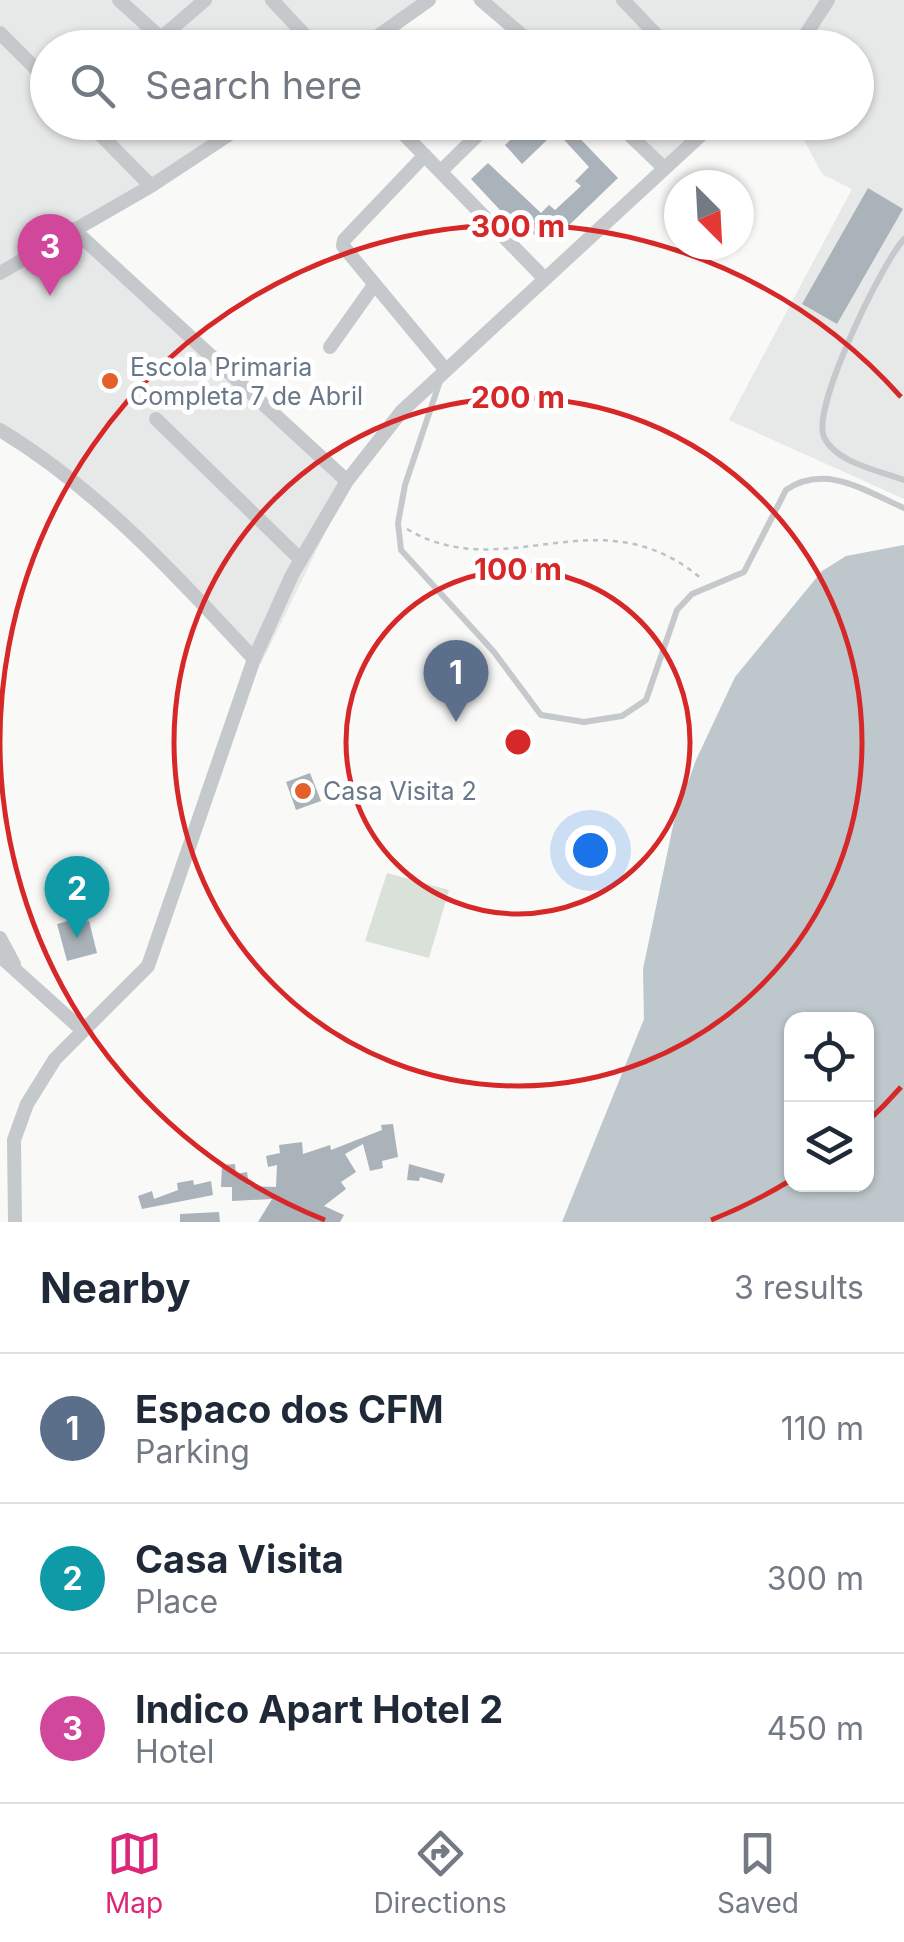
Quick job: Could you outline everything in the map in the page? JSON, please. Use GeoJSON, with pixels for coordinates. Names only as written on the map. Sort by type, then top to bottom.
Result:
{"type":"FeatureCollection","features":[{"type":"Feature","properties":{"kind":"street"},"geometry":{"type":"LineString","coordinates":[[119,0],[152,30]]}},
{"type":"Feature","properties":{"kind":"street"},"geometry":{"type":"LineString","coordinates":[[170,30],[205,0]]}},
{"type":"Feature","properties":{"kind":"street"},"geometry":{"type":"LineString","coordinates":[[272,0],[300,30]]}},
{"type":"Feature","properties":{"kind":"street"},"geometry":{"type":"LineString","coordinates":[[386,30],[430,0]]}},
{"type":"Feature","properties":{"kind":"street"},"geometry":{"type":"LineString","coordinates":[[482,0],[516,30]]}},
{"type":"Feature","properties":{"kind":"street"},"geometry":{"type":"LineString","coordinates":[[623,0],[652,30]]}},
{"type":"Feature","properties":{"kind":"street"},"geometry":{"type":"LineString","coordinates":[[808,30],[828,0]]}},
{"type":"Feature","properties":{"kind":"street"},"geometry":{"type":"LineString","coordinates":[[0,33],[30,63]]}},
{"type":"Feature","properties":{"kind":"street"},"geometry":{"type":"LineString","coordinates":[[106,140],[151,186]]}},
{"type":"Feature","properties":{"kind":"street"},"geometry":{"type":"LineString","coordinates":[[3,263],[151,186],[221,140]]}},
{"type":"Feature","properties":{"kind":"street"},"geometry":{"type":"LineString","coordinates":[[410,140],[544,278]]}},
{"type":"Feature","properties":{"kind":"street"},"geometry":{"type":"LineString","coordinates":[[441,171],[473,140]]}},
{"type":"Feature","properties":{"kind":"street"},"geometry":{"type":"LineString","coordinates":[[635,140],[664,167]]}},
{"type":"Feature","properties":{"kind":"street"},"geometry":{"type":"LineString","coordinates":[[16,1222],[13,1152],[17,1128],[47,1071],[81,1030],[148,966],[254,659],[300,558],[347,481],[400,412],[695,140]]}},
{"type":"Feature","properties":{"kind":"street"},"geometry":{"type":"LineString","coordinates":[[425,155],[344,240],[346,251],[445,369]]}},
{"type":"Feature","properties":{"kind":"street"},"geometry":{"type":"LineString","coordinates":[[73,229],[347,481]]}},
{"type":"Feature","properties":{"kind":"street"},"geometry":{"type":"LineString","coordinates":[[330,348],[374,284]]}},
{"type":"Feature","properties":{"kind":"street"},"geometry":{"type":"LineString","coordinates":[[156,418],[300,558]]}},
{"type":"Feature","properties":{"kind":"street"},"geometry":{"type":"LineString","coordinates":[[0,430],[30,448],[150,547],[254,659]]}},
{"type":"Feature","properties":{"kind":"street"},"geometry":{"type":"LineString","coordinates":[[0,938],[19,973]]}},
{"type":"Feature","properties":{"kind":"street"},"geometry":{"type":"LineString","coordinates":[[0,956],[81,1030]]}},
{"type":"Feature","properties":{"kind":"lane"},"geometry":{"type":"LineString","coordinates":[[904,239],[842,359],[821,420],[825,439],[846,458],[904,480]]}},
{"type":"Feature","properties":{"kind":"lane"},"geometry":{"type":"LineString","coordinates":[[445,369],[416,448],[398,522],[401,550],[494,652],[541,715],[584,722],[635,710],[653,690],[677,610],[692,594],[744,572],[786,490],[796,482],[814,476],[839,480],[904,508]]}},
{"type":"Feature","properties":{"kind":"path"},"geometry":{"type":"LineString","coordinates":[[398,522],[429,542],[474,552],[590,537],[637,542],[713,587]]}},
{"type":"Feature","properties":{"kind":"shaded area"},"geometry":{"type":"Polygon","coordinates":[[[0,0],[421,0],[376,30],[30,30],[30,140],[212,140],[76,228],[349,484],[261,664],[153,546],[0,431],[0,0]]]}},
{"type":"Feature","properties":{"kind":"shaded area"},"geometry":{"type":"Polygon","coordinates":[[[472,0],[904,0],[904,499],[729,420],[852,189],[822,174],[804,140],[874,140],[874,30],[510,30],[472,0]]]}},
{"type":"Feature","properties":{"kind":"shaded area"},"geometry":{"type":"Polygon","coordinates":[[[637,140],[700,140],[666,166],[637,140]]]}},
{"type":"Feature","properties":{"kind":"shaded area"},"geometry":{"type":"Polygon","coordinates":[[[904,545],[904,1222],[562,1222],[644,1019],[643,969],[674,821],[696,760],[735,677],[822,571],[846,556],[904,545]]]}},
{"type":"Feature","properties":{"kind":"shaded area"},"geometry":{"type":"Polygon","coordinates":[[[387,873],[449,890],[429,958],[365,941],[387,873]]]}},
{"type":"Feature","properties":{"kind":"building"},"geometry":{"type":"Polygon","coordinates":[[[510,140],[547,140],[522,164],[505,145],[510,140]]]}},
{"type":"Feature","properties":{"kind":"building"},"geometry":{"type":"Polygon","coordinates":[[[564,140],[581,140],[618,178],[564,230],[559,225],[541,242],[519,218],[513,224],[471,179],[488,163],[541,213],[549,205],[555,210],[581,186],[575,181],[589,167],[564,140]]]}},
{"type":"Feature","properties":{"kind":"building"},"geometry":{"type":"Polygon","coordinates":[[[868,188],[903,209],[837,324],[802,304],[868,188]]]}},
{"type":"Feature","properties":{"kind":"building","name":"Casa Visita 2"},"geometry":{"type":"Polygon","coordinates":[[[310,773],[321,801],[296,810],[286,782],[310,773]]]}},
{"type":"Feature","properties":{"kind":"building"},"geometry":{"type":"Polygon","coordinates":[[[75,919],[77,924],[89,921],[97,953],[67,961],[57,924],[75,919]]]}},
{"type":"Feature","properties":{"kind":"building"},"geometry":{"type":"Polygon","coordinates":[[[393,1124],[398,1157],[382,1161],[383,1168],[370,1171],[363,1144],[345,1154],[356,1172],[341,1182],[346,1189],[324,1206],[344,1215],[340,1222],[258,1222],[272,1199],[232,1201],[232,1187],[221,1187],[222,1165],[235,1164],[236,1174],[247,1172],[249,1186],[276,1187],[277,1165],[268,1167],[266,1156],[280,1153],[279,1145],[302,1142],[303,1154],[330,1145],[331,1150],[382,1130],[381,1125],[393,1124]]]}},
{"type":"Feature","properties":{"kind":"building"},"geometry":{"type":"Polygon","coordinates":[[[409,1164],[445,1174],[442,1183],[420,1177],[419,1181],[407,1180],[409,1164]]]}},
{"type":"Feature","properties":{"kind":"building"},"geometry":{"type":"Polygon","coordinates":[[[193,1180],[194,1185],[211,1181],[213,1195],[142,1209],[138,1196],[152,1191],[154,1199],[178,1190],[177,1183],[193,1180]]]}},
{"type":"Feature","properties":{"kind":"building"},"geometry":{"type":"Polygon","coordinates":[[[219,1212],[220,1222],[180,1222],[180,1214],[219,1212]]]}},
{"type":"Feature","properties":{"kind":"place","name":"Indico Apart Hotel 2"},"geometry":{"type":"Point","coordinates":[50,296]}},
{"type":"Feature","properties":{"kind":"place","name":"Escola Primaria Completa 7 de Abril"},"geometry":{"type":"Point","coordinates":[110,381]}},
{"type":"Feature","properties":{"kind":"place","name":"Espaco dos CFM"},"geometry":{"type":"Point","coordinates":[456,722]}},
{"type":"Feature","properties":{"kind":"place","name":"Casa Visita 2"},"geometry":{"type":"Point","coordinates":[303,791]}},
{"type":"Feature","properties":{"kind":"place","name":"Casa Visita"},"geometry":{"type":"Point","coordinates":[77,938]}}]}
